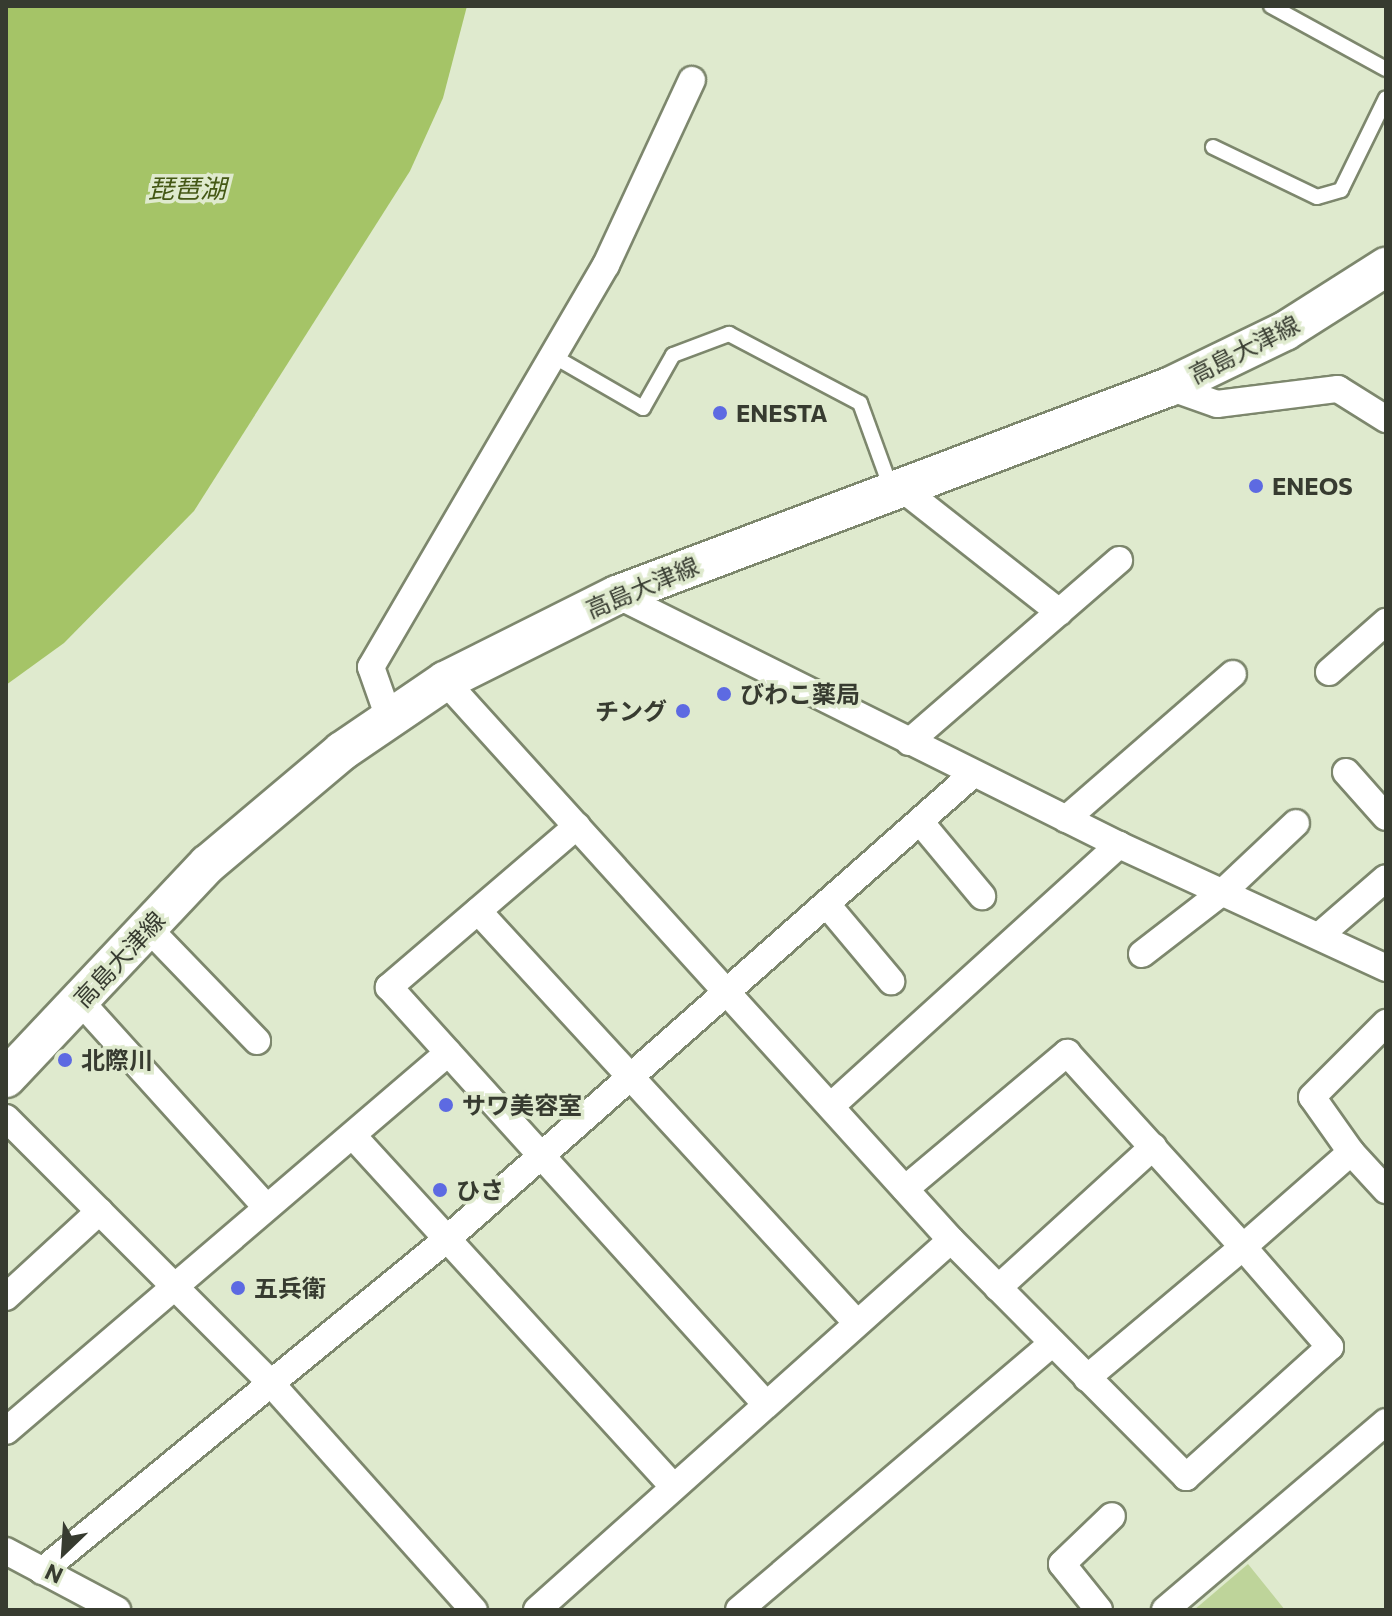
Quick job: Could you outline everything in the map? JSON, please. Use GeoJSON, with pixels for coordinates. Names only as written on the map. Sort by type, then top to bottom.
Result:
{"type":"FeatureCollection","features":[{"type":"Feature","properties":{"kind":"main road","name":"高島大津線"},"geometry":{"type":"LineString","coordinates":[[6,1078],[208,864],[389,718],[445,681],[617,595],[895,487],[1169,387],[1285,331],[1386,267]]}},
{"type":"Feature","properties":{"kind":"street"},"geometry":{"type":"LineString","coordinates":[[389,718],[371,667],[606,265],[692,80]]}},
{"type":"Feature","properties":{"kind":"street"},"geometry":{"type":"LineString","coordinates":[[1169,387],[1217,404],[1338,389],[1386,419]]}},
{"type":"Feature","properties":{"kind":"street"},"geometry":{"type":"LineString","coordinates":[[895,487],[1059,612]]}},
{"type":"Feature","properties":{"kind":"street"},"geometry":{"type":"LineString","coordinates":[[909,742],[1119,560]]}},
{"type":"Feature","properties":{"kind":"street"},"geometry":{"type":"LineString","coordinates":[[617,595],[1119,845],[1226,889],[1386,968]]}},
{"type":"Feature","properties":{"kind":"street"},"geometry":{"type":"LineString","coordinates":[[1329,672],[1386,622]]}},
{"type":"Feature","properties":{"kind":"street"},"geometry":{"type":"LineString","coordinates":[[1066,819],[1233,674]]}},
{"type":"Feature","properties":{"kind":"street"},"geometry":{"type":"LineString","coordinates":[[445,681],[951,1240],[1186,1477],[1330,1347],[1067,1053],[905,1189]]}},
{"type":"Feature","properties":{"kind":"street"},"geometry":{"type":"LineString","coordinates":[[1346,772],[1386,817]]}},
{"type":"Feature","properties":{"kind":"street"},"geometry":{"type":"LineString","coordinates":[[42,1571],[268,1380],[447,1239],[829,907],[973,774]]}},
{"type":"Feature","properties":{"kind":"street"},"geometry":{"type":"LineString","coordinates":[[1142,954],[1226,889],[1296,823]]}},
{"type":"Feature","properties":{"kind":"street"},"geometry":{"type":"LineString","coordinates":[[922,824],[982,896]]}},
{"type":"Feature","properties":{"kind":"street"},"geometry":{"type":"LineString","coordinates":[[577,826],[389,987],[763,1401]]}},
{"type":"Feature","properties":{"kind":"street"},"geometry":{"type":"LineString","coordinates":[[831,1106],[1119,845]]}},
{"type":"Feature","properties":{"kind":"street"},"geometry":{"type":"LineString","coordinates":[[1320,935],[1386,878]]}},
{"type":"Feature","properties":{"kind":"street"},"geometry":{"type":"LineString","coordinates":[[829,907],[891,981]]}},
{"type":"Feature","properties":{"kind":"street"},"geometry":{"type":"LineString","coordinates":[[478,911],[634,1076],[855,1321]]}},
{"type":"Feature","properties":{"kind":"street"},"geometry":{"type":"LineString","coordinates":[[148,928],[257,1041]]}},
{"type":"Feature","properties":{"kind":"street"},"geometry":{"type":"LineString","coordinates":[[80,1001],[265,1206]]}},
{"type":"Feature","properties":{"kind":"street"},"geometry":{"type":"LineString","coordinates":[[1386,1023],[1312,1097],[1351,1152],[1386,1190]]}},
{"type":"Feature","properties":{"kind":"street"},"geometry":{"type":"LineString","coordinates":[[6,1431],[177,1288],[265,1206],[354,1137],[448,1053]]}},
{"type":"Feature","properties":{"kind":"street"},"geometry":{"type":"LineString","coordinates":[[6,1118],[268,1380],[474,1610]]}},
{"type":"Feature","properties":{"kind":"street"},"geometry":{"type":"LineString","coordinates":[[354,1137],[674,1487]]}},
{"type":"Feature","properties":{"kind":"street"},"geometry":{"type":"LineString","coordinates":[[998,1288],[1153,1147]]}},
{"type":"Feature","properties":{"kind":"street"},"geometry":{"type":"LineString","coordinates":[[1087,1378],[1351,1152]]}},
{"type":"Feature","properties":{"kind":"street"},"geometry":{"type":"LineString","coordinates":[[6,1297],[100,1211]]}},
{"type":"Feature","properties":{"kind":"street"},"geometry":{"type":"LineString","coordinates":[[537,1610],[674,1487],[763,1401],[951,1240]]}},
{"type":"Feature","properties":{"kind":"street"},"geometry":{"type":"LineString","coordinates":[[739,1610],[1053,1343]]}},
{"type":"Feature","properties":{"kind":"street"},"geometry":{"type":"LineString","coordinates":[[1165,1610],[1386,1422]]}},
{"type":"Feature","properties":{"kind":"street"},"geometry":{"type":"LineString","coordinates":[[1099,1610],[1062,1564],[1112,1516]]}},
{"type":"Feature","properties":{"kind":"street"},"geometry":{"type":"LineString","coordinates":[[6,1551],[113,1609]]}},
{"type":"Feature","properties":{"kind":"lane"},"geometry":{"type":"LineString","coordinates":[[1271,6],[1386,69]]}},
{"type":"Feature","properties":{"kind":"lane"},"geometry":{"type":"LineString","coordinates":[[1213,147],[1317,197],[1341,190],[1386,98]]}},
{"type":"Feature","properties":{"kind":"lane"},"geometry":{"type":"LineString","coordinates":[[553,356],[643,408],[673,355],[729,334],[860,403],[895,487]]}},
{"type":"Feature","properties":{"kind":"shaded area"},"geometry":{"type":"Polygon","coordinates":[[[1248,1564],[1285,1610],[1194,1610],[1248,1564]]]}},
{"type":"Feature","properties":{"kind":"water","name":"琵琶湖"},"geometry":{"type":"Polygon","coordinates":[[[6,6],[467,6],[443,98],[410,171],[194,511],[64,643],[6,685],[6,6]]]}},
{"type":"Feature","properties":{"kind":"place","name":"ENESTA"},"geometry":{"type":"Point","coordinates":[720,413]}},
{"type":"Feature","properties":{"kind":"place","name":"ENEOS"},"geometry":{"type":"Point","coordinates":[1256,486]}},
{"type":"Feature","properties":{"kind":"place","name":"びわこ薬局"},"geometry":{"type":"Point","coordinates":[724,694]}},
{"type":"Feature","properties":{"kind":"place","name":"チング"},"geometry":{"type":"Point","coordinates":[683,711]}},
{"type":"Feature","properties":{"kind":"place","name":"北際川"},"geometry":{"type":"Point","coordinates":[65,1060]}},
{"type":"Feature","properties":{"kind":"place","name":"サワ美容室"},"geometry":{"type":"Point","coordinates":[446,1105]}},
{"type":"Feature","properties":{"kind":"place","name":"ひさ"},"geometry":{"type":"Point","coordinates":[440,1190]}},
{"type":"Feature","properties":{"kind":"place","name":"五兵衛"},"geometry":{"type":"Point","coordinates":[238,1288]}}]}
